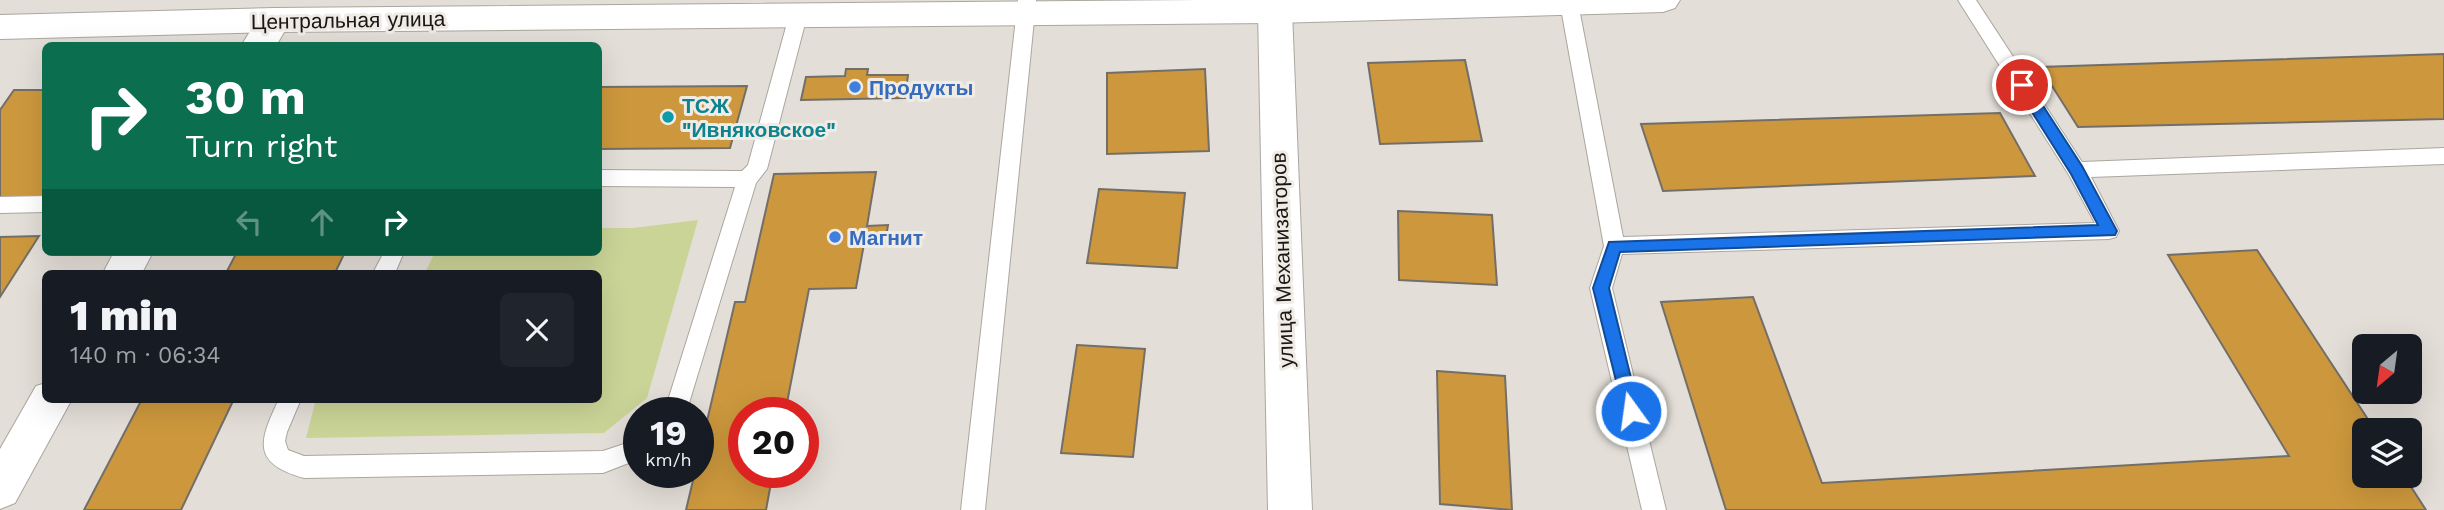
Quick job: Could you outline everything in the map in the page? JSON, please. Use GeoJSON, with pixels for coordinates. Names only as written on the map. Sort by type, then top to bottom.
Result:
{"type":"FeatureCollection","features":[{"type":"Feature","properties":{"kind":"street","name":"Центральная улица"},"geometry":{"type":"LineString","coordinates":[[0,27],[266,33],[753,8],[798,16],[1026,7],[1275,11],[1663,0]]}},
{"type":"Feature","properties":{"kind":"street","name":"улица Механизаторов"},"geometry":{"type":"LineString","coordinates":[[1275,11],[1290,510]]}},
{"type":"Feature","properties":{"kind":"street"},"geometry":{"type":"LineString","coordinates":[[0,489],[49,403]]}},
{"type":"Feature","properties":{"kind":"lane"},"geometry":{"type":"LineString","coordinates":[[1614,246],[2109,231],[2077,170],[1968,0]]}},
{"type":"Feature","properties":{"kind":"lane"},"geometry":{"type":"LineString","coordinates":[[1569,2],[1614,246],[1601,288],[1654,510]]}},
{"type":"Feature","properties":{"kind":"lane"},"geometry":{"type":"LineString","coordinates":[[973,510],[1026,7]]}},
{"type":"Feature","properties":{"kind":"lane"},"geometry":{"type":"LineString","coordinates":[[680,397],[747,178],[757,169],[798,16]]}},
{"type":"Feature","properties":{"kind":"lane"},"geometry":{"type":"LineString","coordinates":[[2077,170],[2442,159]]}},
{"type":"Feature","properties":{"kind":"lane"},"geometry":{"type":"LineString","coordinates":[[602,178],[747,178]]}},
{"type":"Feature","properties":{"kind":"lane"},"geometry":{"type":"LineString","coordinates":[[0,205],[42,204]]}},
{"type":"Feature","properties":{"kind":"lane"},"geometry":{"type":"LineString","coordinates":[[288,403],[273,438],[273,449],[279,458],[296,466],[603,462],[623,455]]}},
{"type":"Feature","properties":{"kind":"green space"},"geometry":{"type":"Polygon","coordinates":[[[698,220],[647,397],[623,397],[623,418],[604,433],[306,438],[315,403],[602,403],[602,270],[426,270],[433,256],[602,256],[602,228],[633,228],[698,220]]]}},
{"type":"Feature","properties":{"kind":"building"},"geometry":{"type":"Polygon","coordinates":[[[2444,54],[2444,119],[2078,127],[2040,67],[2444,54]]]}},
{"type":"Feature","properties":{"kind":"building"},"geometry":{"type":"Polygon","coordinates":[[[1465,60],[1482,141],[1380,144],[1368,63],[1465,60]]]}},
{"type":"Feature","properties":{"kind":"building","name":"Продукты"},"geometry":{"type":"Polygon","coordinates":[[[846,69],[868,69],[867,75],[908,75],[905,98],[801,100],[806,77],[845,76],[846,69]]]}},
{"type":"Feature","properties":{"kind":"building"},"geometry":{"type":"Polygon","coordinates":[[[1205,69],[1209,151],[1107,154],[1107,73],[1205,69]]]}},
{"type":"Feature","properties":{"kind":"building","name":"ТСЖ \"Ивняковское\""},"geometry":{"type":"Polygon","coordinates":[[[747,86],[730,148],[602,149],[602,87],[747,86]]]}},
{"type":"Feature","properties":{"kind":"building"},"geometry":{"type":"Polygon","coordinates":[[[14,90],[42,90],[42,198],[0,198],[0,110],[14,90]]]}},
{"type":"Feature","properties":{"kind":"building"},"geometry":{"type":"Polygon","coordinates":[[[2000,113],[2035,176],[1663,191],[1641,124],[2000,113]]]}},
{"type":"Feature","properties":{"kind":"building"},"geometry":{"type":"Polygon","coordinates":[[[876,172],[867,226],[888,225],[885,243],[864,244],[856,288],[809,289],[788,397],[728,397],[728,488],[770,488],[766,510],[686,510],[691,488],[714,488],[713,397],[735,302],[745,302],[774,174],[876,172]]]}},
{"type":"Feature","properties":{"kind":"building"},"geometry":{"type":"Polygon","coordinates":[[[1099,189],[1185,193],[1177,268],[1087,263],[1099,189]]]}},
{"type":"Feature","properties":{"kind":"building"},"geometry":{"type":"Polygon","coordinates":[[[1398,211],[1492,215],[1497,285],[1399,280],[1398,211]]]}},
{"type":"Feature","properties":{"kind":"building"},"geometry":{"type":"Polygon","coordinates":[[[39,236],[0,297],[0,237],[39,236]]]}},
{"type":"Feature","properties":{"kind":"building"},"geometry":{"type":"Polygon","coordinates":[[[2257,250],[2352,395],[2352,404],[2358,404],[2367,418],[2352,418],[2352,488],[2412,488],[2426,510],[1726,510],[1661,302],[1753,297],[1822,483],[2289,456],[2168,255],[2257,250]]]}},
{"type":"Feature","properties":{"kind":"building"},"geometry":{"type":"Polygon","coordinates":[[[235,256],[343,256],[336,270],[228,270],[235,256]]]}},
{"type":"Feature","properties":{"kind":"building"},"geometry":{"type":"Polygon","coordinates":[[[1077,345],[1145,349],[1133,457],[1061,453],[1077,345]]]}},
{"type":"Feature","properties":{"kind":"building"},"geometry":{"type":"Polygon","coordinates":[[[1437,371],[1505,376],[1512,510],[1440,504],[1437,371]]]}},
{"type":"Feature","properties":{"kind":"building"},"geometry":{"type":"Polygon","coordinates":[[[140,403],[232,403],[181,510],[84,510],[140,403]]]}},
{"type":"Feature","properties":{"kind":"place","name":"Продукты"},"geometry":{"type":"Point","coordinates":[855,87]}},
{"type":"Feature","properties":{"kind":"place","name":"ТСЖ \"Ивняковское\""},"geometry":{"type":"Point","coordinates":[668,117]}},
{"type":"Feature","properties":{"kind":"place","name":"Магнит"},"geometry":{"type":"Point","coordinates":[835,237]}},
{"type":"Feature","properties":{"kind":"route"},"geometry":{"type":"LineString","coordinates":[[1631,411],[1601,288],[1614,246],[2109,231],[2077,170],[2022,85]]}}]}
